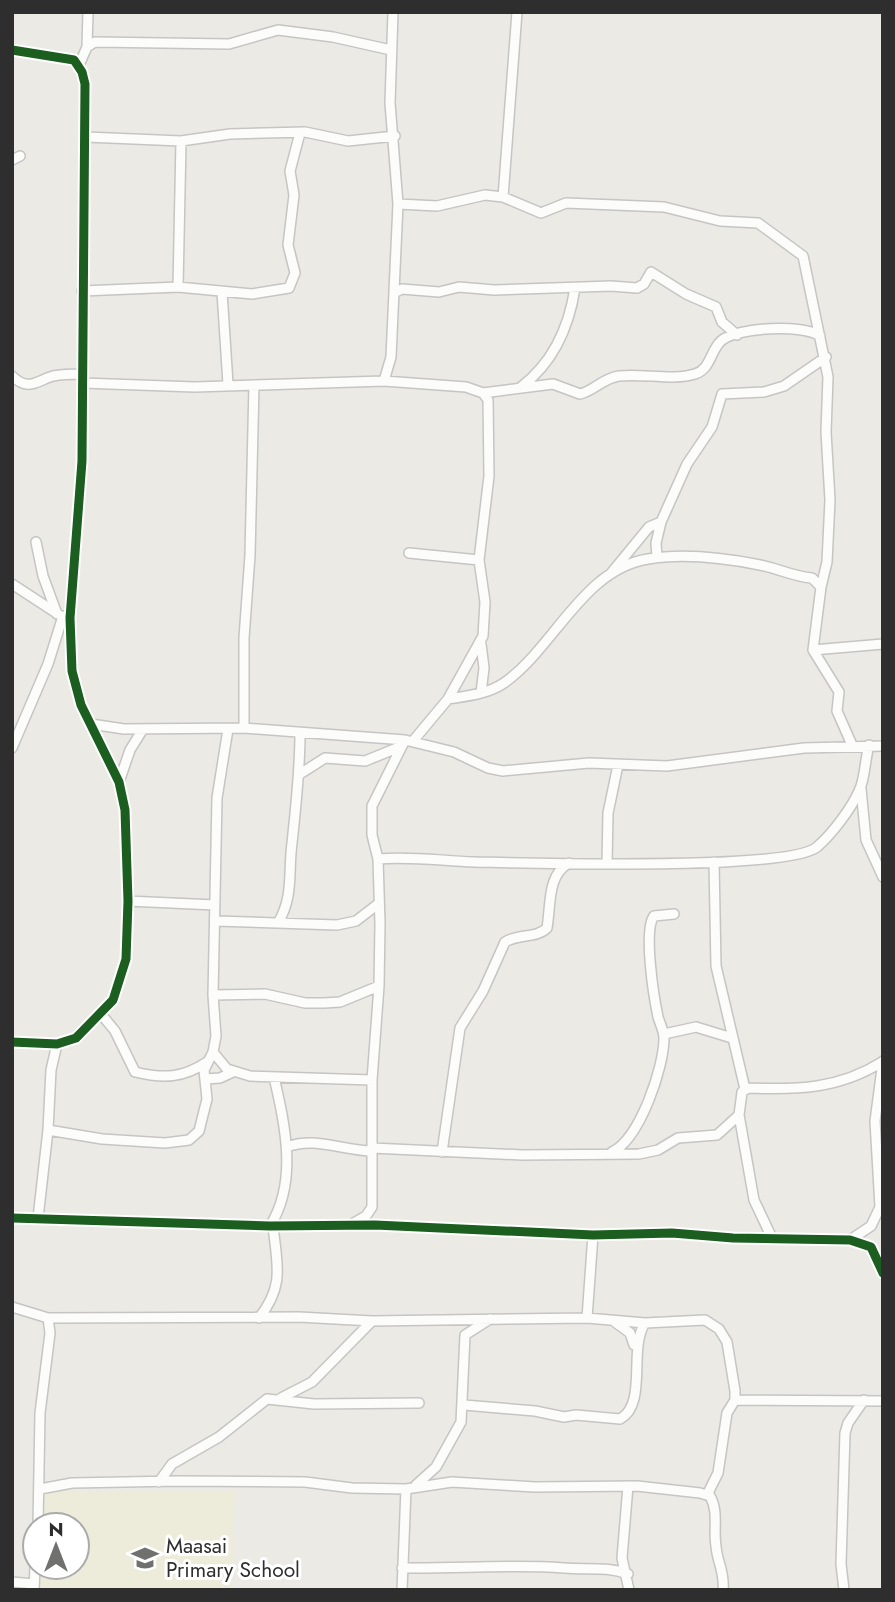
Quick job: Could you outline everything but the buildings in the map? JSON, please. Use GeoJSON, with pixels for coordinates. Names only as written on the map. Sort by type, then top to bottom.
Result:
{"type":"FeatureCollection","features":[{"type":"Feature","properties":{"kind":"street"},"geometry":{"type":"LineString","coordinates":[[79,65],[88,47],[88,12]]}},
{"type":"Feature","properties":{"kind":"street"},"geometry":{"type":"LineString","coordinates":[[384,381],[391,357],[398,204],[395,136],[390,103],[393,12]]}},
{"type":"Feature","properties":{"kind":"street"},"geometry":{"type":"LineString","coordinates":[[503,197],[517,12]]}},
{"type":"Feature","properties":{"kind":"street"},"geometry":{"type":"LineString","coordinates":[[88,47],[95,42],[121,41],[229,44],[278,30],[333,37],[391,50]]}},
{"type":"Feature","properties":{"kind":"street"},"geometry":{"type":"LineString","coordinates":[[12,50],[74,61],[79,65],[85,84],[86,137],[82,461],[63,616],[48,664],[12,748]]}},
{"type":"Feature","properties":{"kind":"street"},"geometry":{"type":"LineString","coordinates":[[86,137],[181,141],[230,134],[300,133],[348,141],[395,136]]}},
{"type":"Feature","properties":{"kind":"street"},"geometry":{"type":"LineString","coordinates":[[82,291],[178,287],[268,293],[285,290],[292,285],[294,265],[288,239],[294,195],[290,171],[300,133]]}},
{"type":"Feature","properties":{"kind":"street"},"geometry":{"type":"LineString","coordinates":[[178,287],[181,141]]}},
{"type":"Feature","properties":{"kind":"street"},"geometry":{"type":"LineString","coordinates":[[398,204],[437,206],[474,196],[503,197],[541,214],[566,203],[664,207],[697,218],[758,223],[806,261],[812,310],[825,357],[830,500],[827,562],[813,650],[839,692],[836,711],[852,745]]}},
{"type":"Feature","properties":{"kind":"street"},"geometry":{"type":"LineString","coordinates":[[394,293],[402,289],[439,292],[459,287],[494,290],[637,288],[644,284],[648,273],[654,273],[686,294],[716,307],[722,322],[737,335]]}},
{"type":"Feature","properties":{"kind":"street"},"geometry":{"type":"LineString","coordinates":[[522,387],[544,366],[562,335],[575,288]]}},
{"type":"Feature","properties":{"kind":"street"},"geometry":{"type":"LineString","coordinates":[[222,292],[228,384]]}},
{"type":"Feature","properties":{"kind":"street"},"geometry":{"type":"LineString","coordinates":[[12,376],[21,384],[32,386],[53,377],[195,387],[384,381],[466,387],[483,393],[553,384],[580,394],[615,376],[692,375],[704,369],[719,342],[737,335],[772,327],[811,332],[820,336]]}},
{"type":"Feature","properties":{"kind":"street"},"geometry":{"type":"LineString","coordinates":[[657,558],[656,543],[662,522],[687,464],[712,426],[722,394],[764,392],[784,386],[825,357]]}},
{"type":"Feature","properties":{"kind":"street"},"geometry":{"type":"LineString","coordinates":[[244,728],[244,638],[250,555],[254,384]]}},
{"type":"Feature","properties":{"kind":"street"},"geometry":{"type":"LineString","coordinates":[[481,692],[484,668],[481,644],[485,602],[479,561],[489,476],[488,400],[483,393]]}},
{"type":"Feature","properties":{"kind":"street"},"geometry":{"type":"LineString","coordinates":[[448,699],[481,692],[504,683],[527,664],[590,592],[611,574],[649,527],[662,522]]}},
{"type":"Feature","properties":{"kind":"street"},"geometry":{"type":"LineString","coordinates":[[12,1042],[57,1044],[76,1038],[113,1000],[124,974],[128,901],[125,810],[119,782],[79,698],[63,616],[43,576],[36,542]]}},
{"type":"Feature","properties":{"kind":"street"},"geometry":{"type":"LineString","coordinates":[[409,553],[479,561]]}},
{"type":"Feature","properties":{"kind":"street"},"geometry":{"type":"LineString","coordinates":[[611,574],[637,561],[701,558],[759,565],[811,578],[821,587]]}},
{"type":"Feature","properties":{"kind":"street"},"geometry":{"type":"LineString","coordinates":[[12,584],[63,616]]}},
{"type":"Feature","properties":{"kind":"street"},"geometry":{"type":"LineString","coordinates":[[351,1224],[366,1216],[372,1207],[372,1080],[379,986],[379,859],[372,835],[372,806],[406,742],[448,699],[481,644]]}},
{"type":"Feature","properties":{"kind":"street"},"geometry":{"type":"LineString","coordinates":[[813,650],[883,644]]}},
{"type":"Feature","properties":{"kind":"street"},"geometry":{"type":"LineString","coordinates":[[90,724],[143,729],[244,728],[406,742],[454,752],[488,768],[503,771],[563,765],[667,766],[804,748],[883,746]]}},
{"type":"Feature","properties":{"kind":"street"},"geometry":{"type":"LineString","coordinates":[[119,782],[130,750],[143,729]]}},
{"type":"Feature","properties":{"kind":"street"},"geometry":{"type":"LineString","coordinates":[[101,1014],[115,1031],[135,1072],[184,1076],[207,1062],[214,1052],[217,798],[228,729]]}},
{"type":"Feature","properties":{"kind":"street"},"geometry":{"type":"LineString","coordinates":[[278,923],[290,896],[291,854],[300,774],[300,733]]}},
{"type":"Feature","properties":{"kind":"street"},"geometry":{"type":"LineString","coordinates":[[300,774],[325,758],[365,761],[406,742]]}},
{"type":"Feature","properties":{"kind":"street"},"geometry":{"type":"LineString","coordinates":[[869,745],[861,789],[866,840],[883,877]]}},
{"type":"Feature","properties":{"kind":"street"},"geometry":{"type":"LineString","coordinates":[[607,863],[608,813],[618,765]]}},
{"type":"Feature","properties":{"kind":"street"},"geometry":{"type":"LineString","coordinates":[[379,859],[404,857],[476,862],[570,863],[714,862],[806,853],[822,842],[861,789]]}},
{"type":"Feature","properties":{"kind":"street"},"geometry":{"type":"LineString","coordinates":[[714,862],[716,966],[732,1038],[745,1077],[739,1115],[754,1200],[772,1238]]}},
{"type":"Feature","properties":{"kind":"street"},"geometry":{"type":"LineString","coordinates":[[442,1152],[460,1028],[484,991],[506,942],[513,937],[538,935],[547,928],[553,879],[561,868],[570,863]]}},
{"type":"Feature","properties":{"kind":"street"},"geometry":{"type":"LineString","coordinates":[[128,901],[215,905]]}},
{"type":"Feature","properties":{"kind":"street"},"geometry":{"type":"LineString","coordinates":[[216,921],[348,923],[361,918],[379,904]]}},
{"type":"Feature","properties":{"kind":"street"},"geometry":{"type":"LineString","coordinates":[[609,1154],[623,1146],[638,1124],[658,1071],[664,1034],[657,1008],[649,933],[654,916],[674,914]]}},
{"type":"Feature","properties":{"kind":"street"},"geometry":{"type":"LineString","coordinates":[[214,995],[265,994],[304,1003],[324,1003],[340,1002],[379,986]]}},
{"type":"Feature","properties":{"kind":"street"},"geometry":{"type":"LineString","coordinates":[[664,1034],[695,1027],[732,1038]]}},
{"type":"Feature","properties":{"kind":"street"},"geometry":{"type":"LineString","coordinates":[[38,1218],[48,1130],[49,1089],[57,1044]]}},
{"type":"Feature","properties":{"kind":"street"},"geometry":{"type":"LineString","coordinates":[[214,1052],[222,1065],[233,1072],[274,1077],[372,1080]]}},
{"type":"Feature","properties":{"kind":"street"},"geometry":{"type":"LineString","coordinates":[[745,1089],[817,1088],[857,1075],[882,1061]]}},
{"type":"Feature","properties":{"kind":"street"},"geometry":{"type":"LineString","coordinates":[[850,1240],[880,1216],[881,1186],[875,1121],[882,1061]]}},
{"type":"Feature","properties":{"kind":"street"},"geometry":{"type":"LineString","coordinates":[[48,1130],[142,1142],[189,1140],[195,1137],[202,1122],[207,1099],[207,1062]]}},
{"type":"Feature","properties":{"kind":"street"},"geometry":{"type":"LineString","coordinates":[[205,1079],[220,1078],[233,1072]]}},
{"type":"Feature","properties":{"kind":"street"},"geometry":{"type":"LineString","coordinates":[[258,1318],[274,1296],[278,1282],[272,1226],[282,1203],[287,1147],[274,1077]]}},
{"type":"Feature","properties":{"kind":"street"},"geometry":{"type":"LineString","coordinates":[[287,1147],[316,1143],[351,1151],[372,1149],[649,1153],[678,1138],[717,1135],[739,1115]]}},
{"type":"Feature","properties":{"kind":"street"},"geometry":{"type":"LineString","coordinates":[[12,1218],[272,1226],[351,1224],[593,1235],[672,1233],[850,1240],[871,1247],[883,1273]]}},
{"type":"Feature","properties":{"kind":"street"},"geometry":{"type":"LineString","coordinates":[[587,1318],[593,1235]]}},
{"type":"Feature","properties":{"kind":"street"},"geometry":{"type":"LineString","coordinates":[[12,1307],[48,1318],[372,1321],[587,1318],[645,1323],[696,1318],[714,1325],[723,1334],[730,1352],[735,1400],[727,1413],[718,1472],[707,1495]]}},
{"type":"Feature","properties":{"kind":"street"},"geometry":{"type":"LineString","coordinates":[[39,1511],[40,1489],[37,1485],[40,1413],[50,1332],[48,1318]]}},
{"type":"Feature","properties":{"kind":"street"},"geometry":{"type":"LineString","coordinates":[[409,1488],[425,1480],[442,1458],[459,1427],[464,1405],[464,1335],[489,1319]]}},
{"type":"Feature","properties":{"kind":"street"},"geometry":{"type":"LineString","coordinates":[[281,1398],[312,1382],[372,1321]]}},
{"type":"Feature","properties":{"kind":"street"},"geometry":{"type":"LineString","coordinates":[[464,1405],[535,1410],[564,1417],[576,1415],[620,1419],[629,1412],[637,1374],[635,1348],[629,1333],[614,1321]]}},
{"type":"Feature","properties":{"kind":"street"},"geometry":{"type":"LineString","coordinates":[[635,1348],[645,1323]]}},
{"type":"Feature","properties":{"kind":"street"},"geometry":{"type":"LineString","coordinates":[[159,1482],[172,1464],[219,1437],[267,1399],[281,1398],[314,1404],[419,1403]]}},
{"type":"Feature","properties":{"kind":"street"},"geometry":{"type":"LineString","coordinates":[[735,1400],[883,1401]]}},
{"type":"Feature","properties":{"kind":"street"},"geometry":{"type":"LineString","coordinates":[[844,1590],[841,1564],[845,1433],[848,1423],[864,1400]]}},
{"type":"Feature","properties":{"kind":"street"},"geometry":{"type":"LineString","coordinates":[[40,1489],[72,1483],[313,1482],[361,1488],[409,1488],[452,1482],[535,1487],[628,1486],[707,1495]]}},
{"type":"Feature","properties":{"kind":"street"},"geometry":{"type":"LineString","coordinates":[[628,1486],[622,1558],[628,1574],[629,1590]]}},
{"type":"Feature","properties":{"kind":"street"},"geometry":{"type":"LineString","coordinates":[[402,1590],[409,1488]]}},
{"type":"Feature","properties":{"kind":"street"},"geometry":{"type":"LineString","coordinates":[[707,1495],[715,1510],[715,1543],[723,1567],[723,1590]]}},
{"type":"Feature","properties":{"kind":"street"},"geometry":{"type":"LineString","coordinates":[[402,1568],[543,1566],[608,1568],[628,1574]]}},
{"type":"Feature","properties":{"kind":"street"},"geometry":{"type":"LineString","coordinates":[[12,1582],[34,1587]]}},
{"type":"Feature","properties":{"kind":"shaded area"},"geometry":{"type":"Polygon","coordinates":[[[38,1491],[235,1491],[232,1590],[34,1590],[34,1581],[91,1581],[91,1511],[37,1511],[38,1491]]]}},
{"type":"Feature","properties":{"kind":"cycle path"},"geometry":{"type":"LineString","coordinates":[[12,50],[74,60],[82,72],[85,84],[82,461],[70,618],[72,671],[81,705],[119,782],[125,810],[128,901],[126,959],[113,1000],[76,1038],[57,1044],[12,1042]]}},
{"type":"Feature","properties":{"kind":"cycle path"},"geometry":{"type":"LineString","coordinates":[[12,1218],[270,1226],[375,1225],[593,1235],[672,1233],[733,1238],[850,1240],[871,1247],[883,1273]]}},
{"type":"Feature","properties":{"kind":"place","name":"Maasai Primary School"},"geometry":{"type":"Point","coordinates":[145,1558]}}]}
